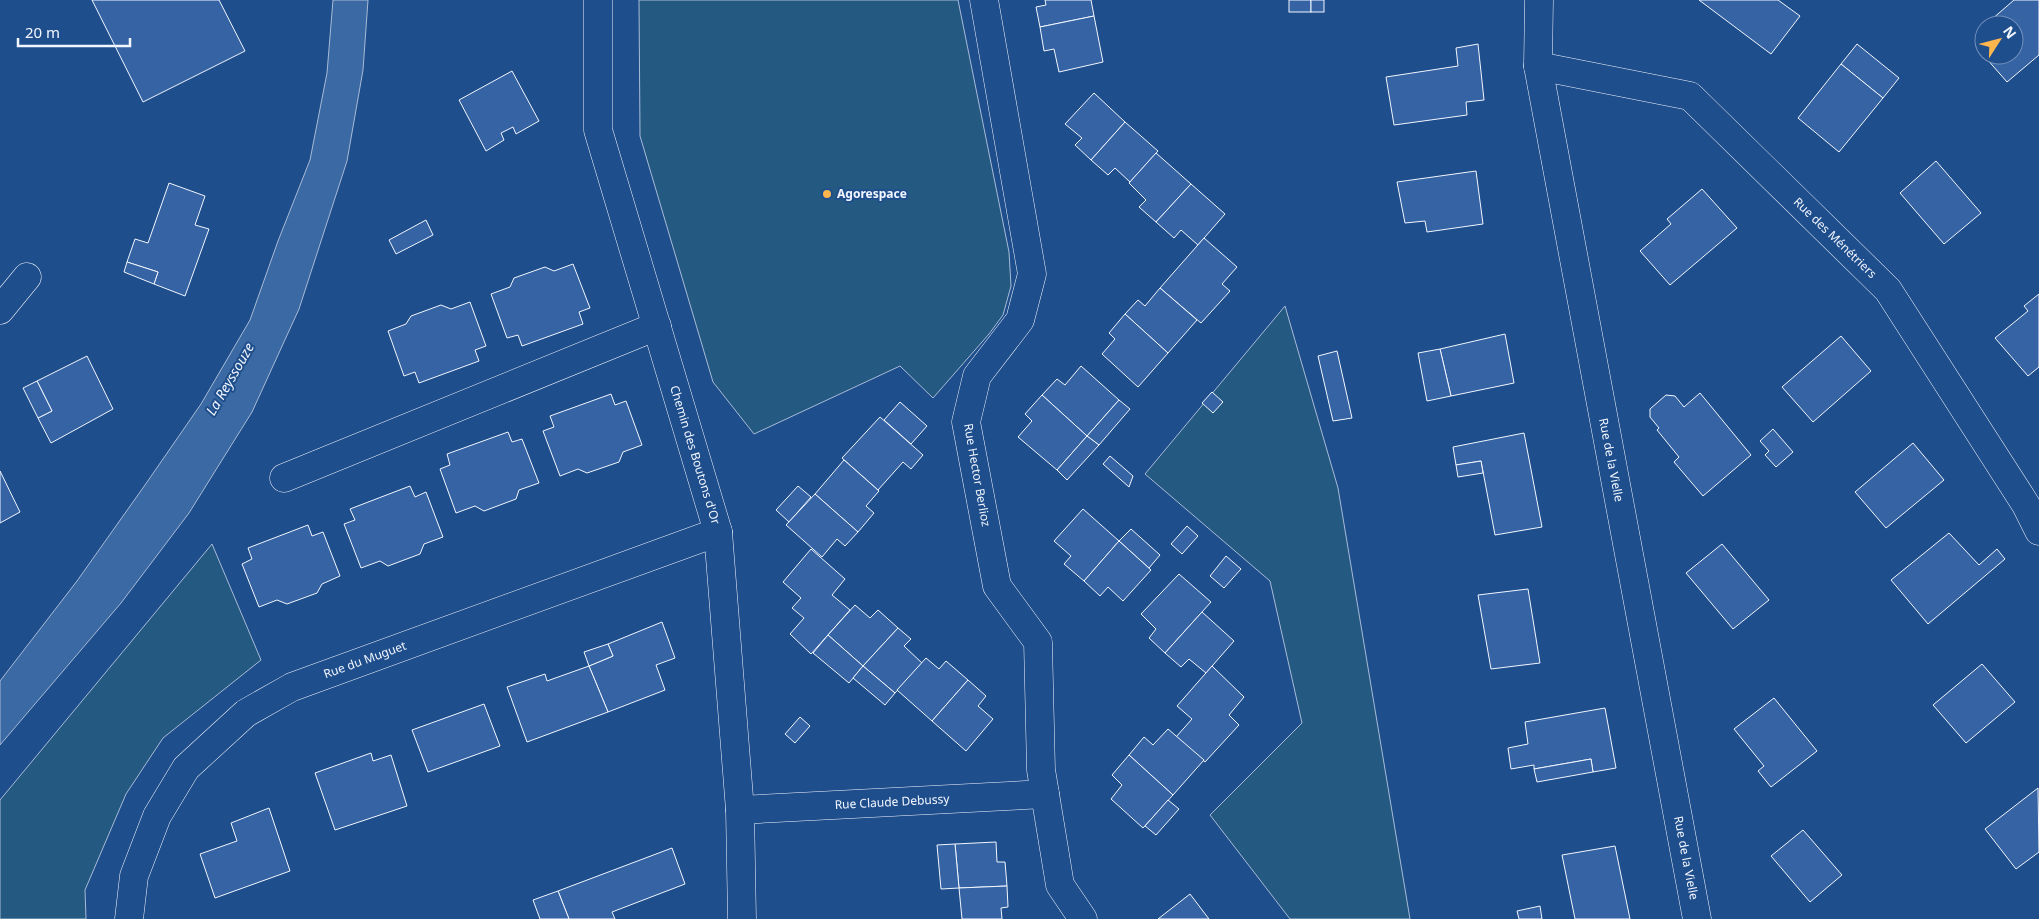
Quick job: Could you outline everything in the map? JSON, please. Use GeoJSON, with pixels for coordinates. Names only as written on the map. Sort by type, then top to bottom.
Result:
{"type":"FeatureCollection","features":[{"type":"Feature","properties":{"kind":"street","name":"Chemin des Boutons d'Or"},"geometry":{"type":"LineString","coordinates":[[598,0],[598,130],[718,532],[740,810],[742,919]]}},
{"type":"Feature","properties":{"kind":"street","name":"Rue Hector Berlioz"},"geometry":{"type":"LineString","coordinates":[[984,0],[1032,274],[1020,320],[977,376],[966,422],[997,586],[1038,642],[1041,770],[1060,886],[1083,919]]}},
{"type":"Feature","properties":{"kind":"street","name":"Rue de la Vielle"},"geometry":{"type":"LineString","coordinates":[[1540,0],[1538,66],[1697,919]]}},
{"type":"Feature","properties":{"kind":"street","name":"Rue des Ménétriers"},"geometry":{"type":"LineString","coordinates":[[1538,66],[1690,96],[1888,290],[2026,505],[2039,531]]}},
{"type":"Feature","properties":{"kind":"street"},"geometry":{"type":"LineString","coordinates":[[0,310],[27,277]]}},
{"type":"Feature","properties":{"kind":"street"},"geometry":{"type":"LineString","coordinates":[[284,478],[657,326]]}},
{"type":"Feature","properties":{"kind":"street","name":"Rue du Muguet"},"geometry":{"type":"LineString","coordinates":[[129,919],[134,876],[156,816],[186,768],[246,713],[292,687],[718,532]]}},
{"type":"Feature","properties":{"kind":"street","name":"Rue Claude Debussy"},"geometry":{"type":"LineString","coordinates":[[740,810],[1045,794]]}},
{"type":"Feature","properties":{"kind":"shaded area","name":"Agorespace"},"geometry":{"type":"Polygon","coordinates":[[[639,0],[958,0],[1009,252],[1011,286],[1003,315],[989,334],[933,398],[900,366],[754,434],[713,382],[640,136],[639,0]]]}},
{"type":"Feature","properties":{"kind":"shaded area"},"geometry":{"type":"Polygon","coordinates":[[[1285,306],[1338,488],[1410,919],[1290,919],[1210,815],[1302,723],[1270,581],[1145,474],[1285,306]]]}},
{"type":"Feature","properties":{"kind":"shaded area"},"geometry":{"type":"Polygon","coordinates":[[[212,544],[261,660],[163,738],[126,794],[85,890],[86,919],[0,919],[0,800],[212,544]]]}},
{"type":"Feature","properties":{"kind":"water","name":"La Reyssouze"},"geometry":{"type":"Polygon","coordinates":[[[333,0],[368,0],[363,70],[347,161],[299,309],[252,412],[189,513],[121,603],[0,745],[0,681],[77,581],[145,485],[201,404],[250,320],[278,241],[310,160],[327,73],[333,0]]]}},
{"type":"Feature","properties":{"kind":"building"},"geometry":{"type":"Polygon","coordinates":[[[92,0],[219,0],[245,51],[143,102],[92,0]]]}},
{"type":"Feature","properties":{"kind":"building"},"geometry":{"type":"Polygon","coordinates":[[[1045,0],[1091,0],[1094,16],[1040,27],[1036,7],[1046,5],[1045,0]]]}},
{"type":"Feature","properties":{"kind":"building"},"geometry":{"type":"Polygon","coordinates":[[[1289,0],[1311,0],[1311,12],[1289,12],[1289,0]]]}},
{"type":"Feature","properties":{"kind":"building"},"geometry":{"type":"Polygon","coordinates":[[[1311,0],[1324,0],[1324,12],[1311,12],[1311,0]]]}},
{"type":"Feature","properties":{"kind":"building"},"geometry":{"type":"Polygon","coordinates":[[[1699,0],[1778,0],[1800,16],[1771,54],[1699,0]]]}},
{"type":"Feature","properties":{"kind":"building"},"geometry":{"type":"Polygon","coordinates":[[[2014,0],[2039,0],[2039,55],[2007,82],[1992,65],[2024,65],[2024,15],[1997,15],[2014,0]]]}},
{"type":"Feature","properties":{"kind":"building"},"geometry":{"type":"Polygon","coordinates":[[[1094,16],[1103,62],[1059,72],[1054,49],[1044,51],[1040,27],[1094,16]]]}},
{"type":"Feature","properties":{"kind":"building"},"geometry":{"type":"Polygon","coordinates":[[[1478,44],[1484,100],[1466,102],[1467,115],[1394,125],[1386,77],[1458,66],[1456,48],[1478,44]]]}},
{"type":"Feature","properties":{"kind":"building"},"geometry":{"type":"Polygon","coordinates":[[[1857,44],[1899,78],[1883,98],[1841,64],[1857,44]]]}},
{"type":"Feature","properties":{"kind":"building"},"geometry":{"type":"Polygon","coordinates":[[[1841,64],[1883,98],[1839,152],[1798,118],[1841,64]]]}},
{"type":"Feature","properties":{"kind":"building"},"geometry":{"type":"Polygon","coordinates":[[[512,71],[539,121],[516,134],[513,127],[501,133],[504,140],[486,151],[459,100],[512,71]]]}},
{"type":"Feature","properties":{"kind":"building"},"geometry":{"type":"Polygon","coordinates":[[[1094,93],[1125,122],[1091,160],[1075,145],[1082,138],[1065,124],[1094,93]]]}},
{"type":"Feature","properties":{"kind":"building"},"geometry":{"type":"Polygon","coordinates":[[[1125,122],[1158,151],[1130,182],[1115,168],[1108,175],[1091,160],[1125,122]]]}},
{"type":"Feature","properties":{"kind":"building"},"geometry":{"type":"Polygon","coordinates":[[[1156,153],[1191,184],[1156,222],[1139,207],[1146,200],[1129,183],[1156,153]]]}},
{"type":"Feature","properties":{"kind":"building"},"geometry":{"type":"Polygon","coordinates":[[[1936,161],[1981,213],[1944,244],[1900,193],[1936,161]]]}},
{"type":"Feature","properties":{"kind":"building"},"geometry":{"type":"Polygon","coordinates":[[[1476,171],[1483,224],[1427,232],[1425,221],[1405,223],[1397,182],[1476,171]]]}},
{"type":"Feature","properties":{"kind":"building"},"geometry":{"type":"Polygon","coordinates":[[[169,183],[205,196],[195,225],[209,229],[185,296],[154,284],[158,272],[127,262],[135,239],[148,243],[169,183]]]}},
{"type":"Feature","properties":{"kind":"building"},"geometry":{"type":"Polygon","coordinates":[[[1191,184],[1225,214],[1198,245],[1181,230],[1174,238],[1156,222],[1191,184]]]}},
{"type":"Feature","properties":{"kind":"building"},"geometry":{"type":"Polygon","coordinates":[[[1702,189],[1737,228],[1670,285],[1640,251],[1671,224],[1667,219],[1702,189]]]}},
{"type":"Feature","properties":{"kind":"building"},"geometry":{"type":"Polygon","coordinates":[[[426,220],[433,235],[396,254],[389,240],[426,220]]]}},
{"type":"Feature","properties":{"kind":"building"},"geometry":{"type":"Polygon","coordinates":[[[1204,238],[1237,267],[1222,284],[1230,291],[1201,323],[1160,288],[1204,238]]]}},
{"type":"Feature","properties":{"kind":"building"},"geometry":{"type":"Polygon","coordinates":[[[127,262],[158,272],[154,284],[124,272],[127,262]]]}},
{"type":"Feature","properties":{"kind":"building"},"geometry":{"type":"Polygon","coordinates":[[[573,264],[590,308],[579,312],[583,324],[522,346],[518,335],[507,338],[491,294],[510,287],[514,278],[545,267],[554,271],[573,264]]]}},
{"type":"Feature","properties":{"kind":"building"},"geometry":{"type":"Polygon","coordinates":[[[1160,288],[1197,320],[1168,353],[1125,314],[1138,300],[1145,306],[1160,288]]]}},
{"type":"Feature","properties":{"kind":"building"},"geometry":{"type":"Polygon","coordinates":[[[2039,294],[2039,367],[2028,376],[1995,338],[2028,311],[2024,306],[2039,294]]]}},
{"type":"Feature","properties":{"kind":"building"},"geometry":{"type":"Polygon","coordinates":[[[470,302],[486,346],[475,350],[479,361],[419,383],[415,372],[404,376],[388,331],[406,324],[411,316],[441,305],[451,309],[470,302]]]}},
{"type":"Feature","properties":{"kind":"building"},"geometry":{"type":"Polygon","coordinates":[[[1125,314],[1168,353],[1138,387],[1102,354],[1115,339],[1109,333],[1125,314]]]}},
{"type":"Feature","properties":{"kind":"building"},"geometry":{"type":"Polygon","coordinates":[[[1505,334],[1514,383],[1451,396],[1440,349],[1505,334]]]}},
{"type":"Feature","properties":{"kind":"building"},"geometry":{"type":"Polygon","coordinates":[[[1841,336],[1871,371],[1813,422],[1782,387],[1841,336]]]}},
{"type":"Feature","properties":{"kind":"building"},"geometry":{"type":"Polygon","coordinates":[[[1440,349],[1451,396],[1427,401],[1418,353],[1440,349]]]}},
{"type":"Feature","properties":{"kind":"building"},"geometry":{"type":"Polygon","coordinates":[[[1337,351],[1352,418],[1333,421],[1318,356],[1337,351]]]}},
{"type":"Feature","properties":{"kind":"building"},"geometry":{"type":"Polygon","coordinates":[[[87,356],[113,409],[51,443],[38,418],[52,411],[37,381],[87,356]]]}},
{"type":"Feature","properties":{"kind":"building"},"geometry":{"type":"Polygon","coordinates":[[[1081,366],[1119,400],[1087,436],[1042,395],[1057,379],[1065,385],[1081,366]]]}},
{"type":"Feature","properties":{"kind":"building"},"geometry":{"type":"Polygon","coordinates":[[[37,381],[52,411],[38,418],[23,388],[37,381]]]}},
{"type":"Feature","properties":{"kind":"building"},"geometry":{"type":"Polygon","coordinates":[[[1212,392],[1223,402],[1213,413],[1202,403],[1212,392]]]}},
{"type":"Feature","properties":{"kind":"building"},"geometry":{"type":"Polygon","coordinates":[[[1700,393],[1751,455],[1703,496],[1674,462],[1679,457],[1657,430],[1659,428],[1650,417],[1650,409],[1666,395],[1675,396],[1684,407],[1700,393]]]}},
{"type":"Feature","properties":{"kind":"building"},"geometry":{"type":"Polygon","coordinates":[[[611,394],[615,405],[626,401],[642,445],[623,452],[619,462],[587,473],[578,469],[560,476],[543,431],[554,427],[550,416],[611,394]]]}},
{"type":"Feature","properties":{"kind":"building"},"geometry":{"type":"Polygon","coordinates":[[[1042,395],[1087,436],[1057,470],[1018,437],[1032,421],[1025,414],[1042,395]]]}},
{"type":"Feature","properties":{"kind":"building"},"geometry":{"type":"Polygon","coordinates":[[[1119,400],[1130,409],[1099,445],[1087,436],[1119,400]]]}},
{"type":"Feature","properties":{"kind":"building"},"geometry":{"type":"Polygon","coordinates":[[[900,402],[927,426],[911,444],[884,420],[900,402]]]}},
{"type":"Feature","properties":{"kind":"building"},"geometry":{"type":"Polygon","coordinates":[[[880,417],[923,455],[911,469],[903,462],[878,490],[842,458],[880,417]]]}},
{"type":"Feature","properties":{"kind":"building"},"geometry":{"type":"Polygon","coordinates":[[[1773,429],[1793,452],[1776,467],[1765,455],[1769,451],[1760,441],[1773,429]]]}},
{"type":"Feature","properties":{"kind":"building"},"geometry":{"type":"Polygon","coordinates":[[[508,432],[512,442],[522,439],[539,483],[519,490],[516,499],[484,511],[475,506],[456,513],[440,469],[450,465],[447,454],[508,432]]]}},
{"type":"Feature","properties":{"kind":"building"},"geometry":{"type":"Polygon","coordinates":[[[1524,433],[1542,527],[1495,535],[1481,461],[1456,465],[1453,447],[1524,433]]]}},
{"type":"Feature","properties":{"kind":"building"},"geometry":{"type":"Polygon","coordinates":[[[1087,436],[1099,445],[1067,480],[1057,470],[1087,436]]]}},
{"type":"Feature","properties":{"kind":"building"},"geometry":{"type":"Polygon","coordinates":[[[1913,443],[1944,480],[1886,528],[1855,492],[1913,443]]]}},
{"type":"Feature","properties":{"kind":"building"},"geometry":{"type":"Polygon","coordinates":[[[1110,456],[1133,476],[1129,487],[1103,464],[1110,456]]]}},
{"type":"Feature","properties":{"kind":"building"},"geometry":{"type":"Polygon","coordinates":[[[844,460],[879,491],[866,506],[874,513],[858,532],[815,494],[844,460]]]}},
{"type":"Feature","properties":{"kind":"building"},"geometry":{"type":"Polygon","coordinates":[[[1481,461],[1483,473],[1458,477],[1456,465],[1481,461]]]}},
{"type":"Feature","properties":{"kind":"building"},"geometry":{"type":"Polygon","coordinates":[[[0,471],[20,512],[0,523],[0,471]]]}},
{"type":"Feature","properties":{"kind":"building"},"geometry":{"type":"Polygon","coordinates":[[[410,486],[415,497],[426,492],[443,537],[424,544],[420,554],[388,566],[380,561],[361,568],[344,524],[355,520],[350,509],[410,486]]]}},
{"type":"Feature","properties":{"kind":"building"},"geometry":{"type":"Polygon","coordinates":[[[798,486],[811,497],[789,522],[776,510],[798,486]]]}},
{"type":"Feature","properties":{"kind":"building"},"geometry":{"type":"Polygon","coordinates":[[[815,494],[858,532],[845,546],[837,539],[822,557],[786,525],[815,494]]]}},
{"type":"Feature","properties":{"kind":"building"},"geometry":{"type":"Polygon","coordinates":[[[1083,509],[1119,541],[1084,581],[1064,564],[1071,556],[1054,541],[1083,509]]]}},
{"type":"Feature","properties":{"kind":"building"},"geometry":{"type":"Polygon","coordinates":[[[308,525],[312,536],[323,532],[340,576],[322,584],[317,593],[287,604],[277,600],[259,607],[242,564],[252,559],[248,548],[308,525]]]}},
{"type":"Feature","properties":{"kind":"building"},"geometry":{"type":"Polygon","coordinates":[[[1187,526],[1198,536],[1182,554],[1171,544],[1187,526]]]}},
{"type":"Feature","properties":{"kind":"building"},"geometry":{"type":"Polygon","coordinates":[[[1131,529],[1160,555],[1149,568],[1119,541],[1131,529]]]}},
{"type":"Feature","properties":{"kind":"building"},"geometry":{"type":"Polygon","coordinates":[[[1949,533],[1979,565],[1997,549],[2005,559],[1928,624],[1891,580],[1949,533]]]}},
{"type":"Feature","properties":{"kind":"building"},"geometry":{"type":"Polygon","coordinates":[[[1119,541],[1151,570],[1123,601],[1108,587],[1100,596],[1084,581],[1119,541]]]}},
{"type":"Feature","properties":{"kind":"building"},"geometry":{"type":"Polygon","coordinates":[[[1722,544],[1769,600],[1733,629],[1686,573],[1722,544]]]}},
{"type":"Feature","properties":{"kind":"building"},"geometry":{"type":"Polygon","coordinates":[[[811,549],[845,579],[832,595],[850,610],[811,654],[790,634],[804,618],[792,608],[801,598],[783,582],[811,549]]]}},
{"type":"Feature","properties":{"kind":"building"},"geometry":{"type":"Polygon","coordinates":[[[1226,556],[1241,569],[1224,588],[1210,576],[1226,556]]]}},
{"type":"Feature","properties":{"kind":"building"},"geometry":{"type":"Polygon","coordinates":[[[1179,574],[1211,602],[1165,653],[1149,638],[1156,629],[1141,614],[1179,574]]]}},
{"type":"Feature","properties":{"kind":"building"},"geometry":{"type":"Polygon","coordinates":[[[1528,589],[1540,663],[1491,669],[1478,595],[1528,589]]]}},
{"type":"Feature","properties":{"kind":"building"},"geometry":{"type":"Polygon","coordinates":[[[855,605],[870,618],[878,610],[898,628],[863,666],[828,635],[855,605]]]}},
{"type":"Feature","properties":{"kind":"building"},"geometry":{"type":"Polygon","coordinates":[[[1202,612],[1234,641],[1206,673],[1189,659],[1181,667],[1165,653],[1202,612]]]}},
{"type":"Feature","properties":{"kind":"building"},"geometry":{"type":"Polygon","coordinates":[[[662,622],[675,658],[656,665],[665,690],[608,712],[589,666],[613,656],[608,644],[662,622]]]}},
{"type":"Feature","properties":{"kind":"building"},"geometry":{"type":"Polygon","coordinates":[[[898,628],[911,639],[904,646],[922,663],[895,693],[863,666],[898,628]]]}},
{"type":"Feature","properties":{"kind":"building"},"geometry":{"type":"Polygon","coordinates":[[[828,635],[863,666],[849,683],[813,653],[828,635]]]}},
{"type":"Feature","properties":{"kind":"building"},"geometry":{"type":"Polygon","coordinates":[[[608,644],[613,656],[589,666],[584,652],[608,644]]]}},
{"type":"Feature","properties":{"kind":"building"},"geometry":{"type":"Polygon","coordinates":[[[926,658],[939,669],[946,661],[968,680],[932,721],[897,690],[926,658]]]}},
{"type":"Feature","properties":{"kind":"building"},"geometry":{"type":"Polygon","coordinates":[[[1982,664],[2015,702],[1966,743],[1933,705],[1982,664]]]}},
{"type":"Feature","properties":{"kind":"building"},"geometry":{"type":"Polygon","coordinates":[[[589,666],[608,712],[527,742],[507,687],[545,674],[547,681],[589,666]]]}},
{"type":"Feature","properties":{"kind":"building"},"geometry":{"type":"Polygon","coordinates":[[[863,666],[895,693],[885,705],[853,678],[863,666]]]}},
{"type":"Feature","properties":{"kind":"building"},"geometry":{"type":"Polygon","coordinates":[[[1212,666],[1244,697],[1229,715],[1239,725],[1205,762],[1176,737],[1192,719],[1177,706],[1212,666]]]}},
{"type":"Feature","properties":{"kind":"building"},"geometry":{"type":"Polygon","coordinates":[[[968,680],[986,696],[978,706],[993,719],[966,751],[932,721],[968,680]]]}},
{"type":"Feature","properties":{"kind":"building"},"geometry":{"type":"Polygon","coordinates":[[[1774,698],[1817,751],[1771,787],[1758,771],[1764,766],[1734,729],[1774,698]]]}},
{"type":"Feature","properties":{"kind":"building"},"geometry":{"type":"Polygon","coordinates":[[[484,704],[500,746],[428,772],[412,730],[484,704]]]}},
{"type":"Feature","properties":{"kind":"building"},"geometry":{"type":"Polygon","coordinates":[[[1605,708],[1616,768],[1593,772],[1591,759],[1534,769],[1534,765],[1511,769],[1508,748],[1528,744],[1525,722],[1605,708]]]}},
{"type":"Feature","properties":{"kind":"building"},"geometry":{"type":"Polygon","coordinates":[[[800,717],[810,726],[795,743],[785,734],[800,717]]]}},
{"type":"Feature","properties":{"kind":"building"},"geometry":{"type":"Polygon","coordinates":[[[1168,729],[1204,760],[1173,795],[1129,755],[1144,737],[1153,745],[1168,729]]]}},
{"type":"Feature","properties":{"kind":"building"},"geometry":{"type":"Polygon","coordinates":[[[371,753],[373,761],[391,755],[407,806],[335,830],[315,773],[371,753]]]}},
{"type":"Feature","properties":{"kind":"building"},"geometry":{"type":"Polygon","coordinates":[[[1129,755],[1173,795],[1143,828],[1111,799],[1122,785],[1112,775],[1129,755]]]}},
{"type":"Feature","properties":{"kind":"building"},"geometry":{"type":"Polygon","coordinates":[[[1591,759],[1593,772],[1537,782],[1534,769],[1591,759]]]}},
{"type":"Feature","properties":{"kind":"building"},"geometry":{"type":"Polygon","coordinates":[[[2038,788],[2039,852],[2016,869],[1985,829],[2038,788]]]}},
{"type":"Feature","properties":{"kind":"building"},"geometry":{"type":"Polygon","coordinates":[[[1168,800],[1179,809],[1156,835],[1145,826],[1168,800]]]}},
{"type":"Feature","properties":{"kind":"building"},"geometry":{"type":"Polygon","coordinates":[[[269,808],[290,871],[215,898],[200,854],[237,841],[231,823],[269,808]]]}},
{"type":"Feature","properties":{"kind":"building"},"geometry":{"type":"Polygon","coordinates":[[[1803,830],[1842,875],[1810,902],[1771,856],[1803,830]]]}},
{"type":"Feature","properties":{"kind":"building"},"geometry":{"type":"Polygon","coordinates":[[[996,842],[997,862],[1005,862],[1007,886],[959,888],[955,844],[996,842]]]}},
{"type":"Feature","properties":{"kind":"building"},"geometry":{"type":"Polygon","coordinates":[[[955,844],[959,888],[941,889],[937,845],[955,844]]]}},
{"type":"Feature","properties":{"kind":"building"},"geometry":{"type":"Polygon","coordinates":[[[1615,846],[1630,919],[1575,919],[1562,855],[1615,846]]]}},
{"type":"Feature","properties":{"kind":"building"},"geometry":{"type":"Polygon","coordinates":[[[672,848],[685,884],[612,912],[615,919],[569,919],[558,891],[672,848]]]}},
{"type":"Feature","properties":{"kind":"building"},"geometry":{"type":"Polygon","coordinates":[[[1007,886],[1008,907],[1001,908],[1002,919],[962,919],[959,888],[1007,886]]]}},
{"type":"Feature","properties":{"kind":"building"},"geometry":{"type":"Polygon","coordinates":[[[558,891],[569,919],[540,919],[533,900],[558,891]]]}},
{"type":"Feature","properties":{"kind":"building"},"geometry":{"type":"Polygon","coordinates":[[[1190,894],[1209,919],[1158,919],[1190,894]]]}},
{"type":"Feature","properties":{"kind":"building"},"geometry":{"type":"Polygon","coordinates":[[[1540,906],[1542,919],[1519,919],[1517,911],[1540,906]]]}},
{"type":"Feature","properties":{"kind":"place","name":"Agorespace"},"geometry":{"type":"Point","coordinates":[827,194]}}]}
